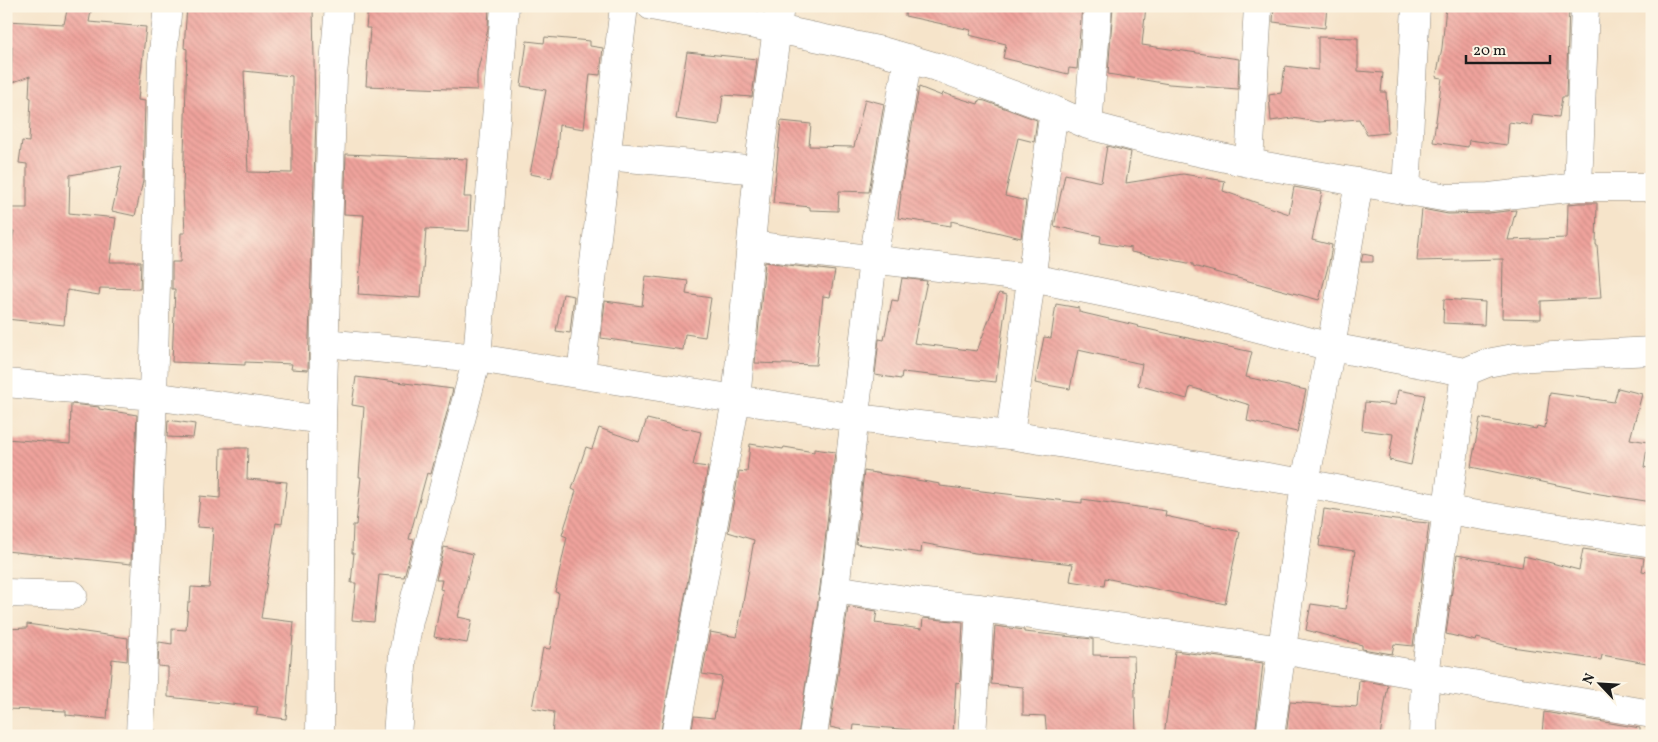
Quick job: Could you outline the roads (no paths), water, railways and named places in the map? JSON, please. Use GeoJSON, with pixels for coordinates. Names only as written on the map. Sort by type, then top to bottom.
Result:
{"type":"FeatureCollection","features":[{"type":"Feature","properties":{"kind":"street"},"geometry":{"type":"LineString","coordinates":[[140,736],[153,396],[162,62],[168,6]]}},
{"type":"Feature","properties":{"kind":"street"},"geometry":{"type":"LineString","coordinates":[[320,736],[324,343],[333,76],[339,6]]}},
{"type":"Feature","properties":{"kind":"street"},"geometry":{"type":"LineString","coordinates":[[397,736],[403,654],[409,621],[477,358],[505,6]]}},
{"type":"Feature","properties":{"kind":"street"},"geometry":{"type":"LineString","coordinates":[[581,374],[624,6]]}},
{"type":"Feature","properties":{"kind":"street"},"geometry":{"type":"LineString","coordinates":[[651,6],[778,18],[940,68],[1054,110],[1088,125],[1157,143],[1249,163],[1448,198],[1489,197],[1578,187],[1652,187]]}},
{"type":"Feature","properties":{"kind":"street"},"geometry":{"type":"LineString","coordinates":[[1088,125],[1098,6]]}},
{"type":"Feature","properties":{"kind":"street"},"geometry":{"type":"LineString","coordinates":[[1249,163],[1258,6]]}},
{"type":"Feature","properties":{"kind":"street"},"geometry":{"type":"LineString","coordinates":[[1406,191],[1416,6]]}},
{"type":"Feature","properties":{"kind":"street"},"geometry":{"type":"LineString","coordinates":[[1578,187],[1585,6]]}},
{"type":"Feature","properties":{"kind":"street"},"geometry":{"type":"LineString","coordinates":[[675,736],[736,400],[758,170],[778,18]]}},
{"type":"Feature","properties":{"kind":"street"},"geometry":{"type":"LineString","coordinates":[[813,736],[836,589],[873,259],[908,58]]}},
{"type":"Feature","properties":{"kind":"street"},"geometry":{"type":"LineString","coordinates":[[1010,435],[1054,110]]}},
{"type":"Feature","properties":{"kind":"street"},"geometry":{"type":"LineString","coordinates":[[606,156],[758,170]]}},
{"type":"Feature","properties":{"kind":"street"},"geometry":{"type":"LineString","coordinates":[[1270,736],[1305,483],[1331,347],[1359,182]]}},
{"type":"Feature","properties":{"kind":"street"},"geometry":{"type":"LineString","coordinates":[[751,245],[1032,278],[1188,310],[1331,347],[1465,372],[1487,363],[1514,358],[1652,351]]}},
{"type":"Feature","properties":{"kind":"street"},"geometry":{"type":"LineString","coordinates":[[324,343],[477,358],[855,418],[1010,435],[1305,483],[1446,510],[1652,543]]}},
{"type":"Feature","properties":{"kind":"street"},"geometry":{"type":"LineString","coordinates":[[1423,736],[1425,676],[1465,372]]}},
{"type":"Feature","properties":{"kind":"street"},"geometry":{"type":"LineString","coordinates":[[6,383],[153,396],[322,420]]}},
{"type":"Feature","properties":{"kind":"street"},"geometry":{"type":"LineString","coordinates":[[836,589],[926,603],[980,608],[1282,650],[1652,714]]}},
{"type":"Feature","properties":{"kind":"street"},"geometry":{"type":"LineString","coordinates":[[6,593],[73,595]]}},
{"type":"Feature","properties":{"kind":"street"},"geometry":{"type":"LineString","coordinates":[[972,736],[980,608]]}}]}
